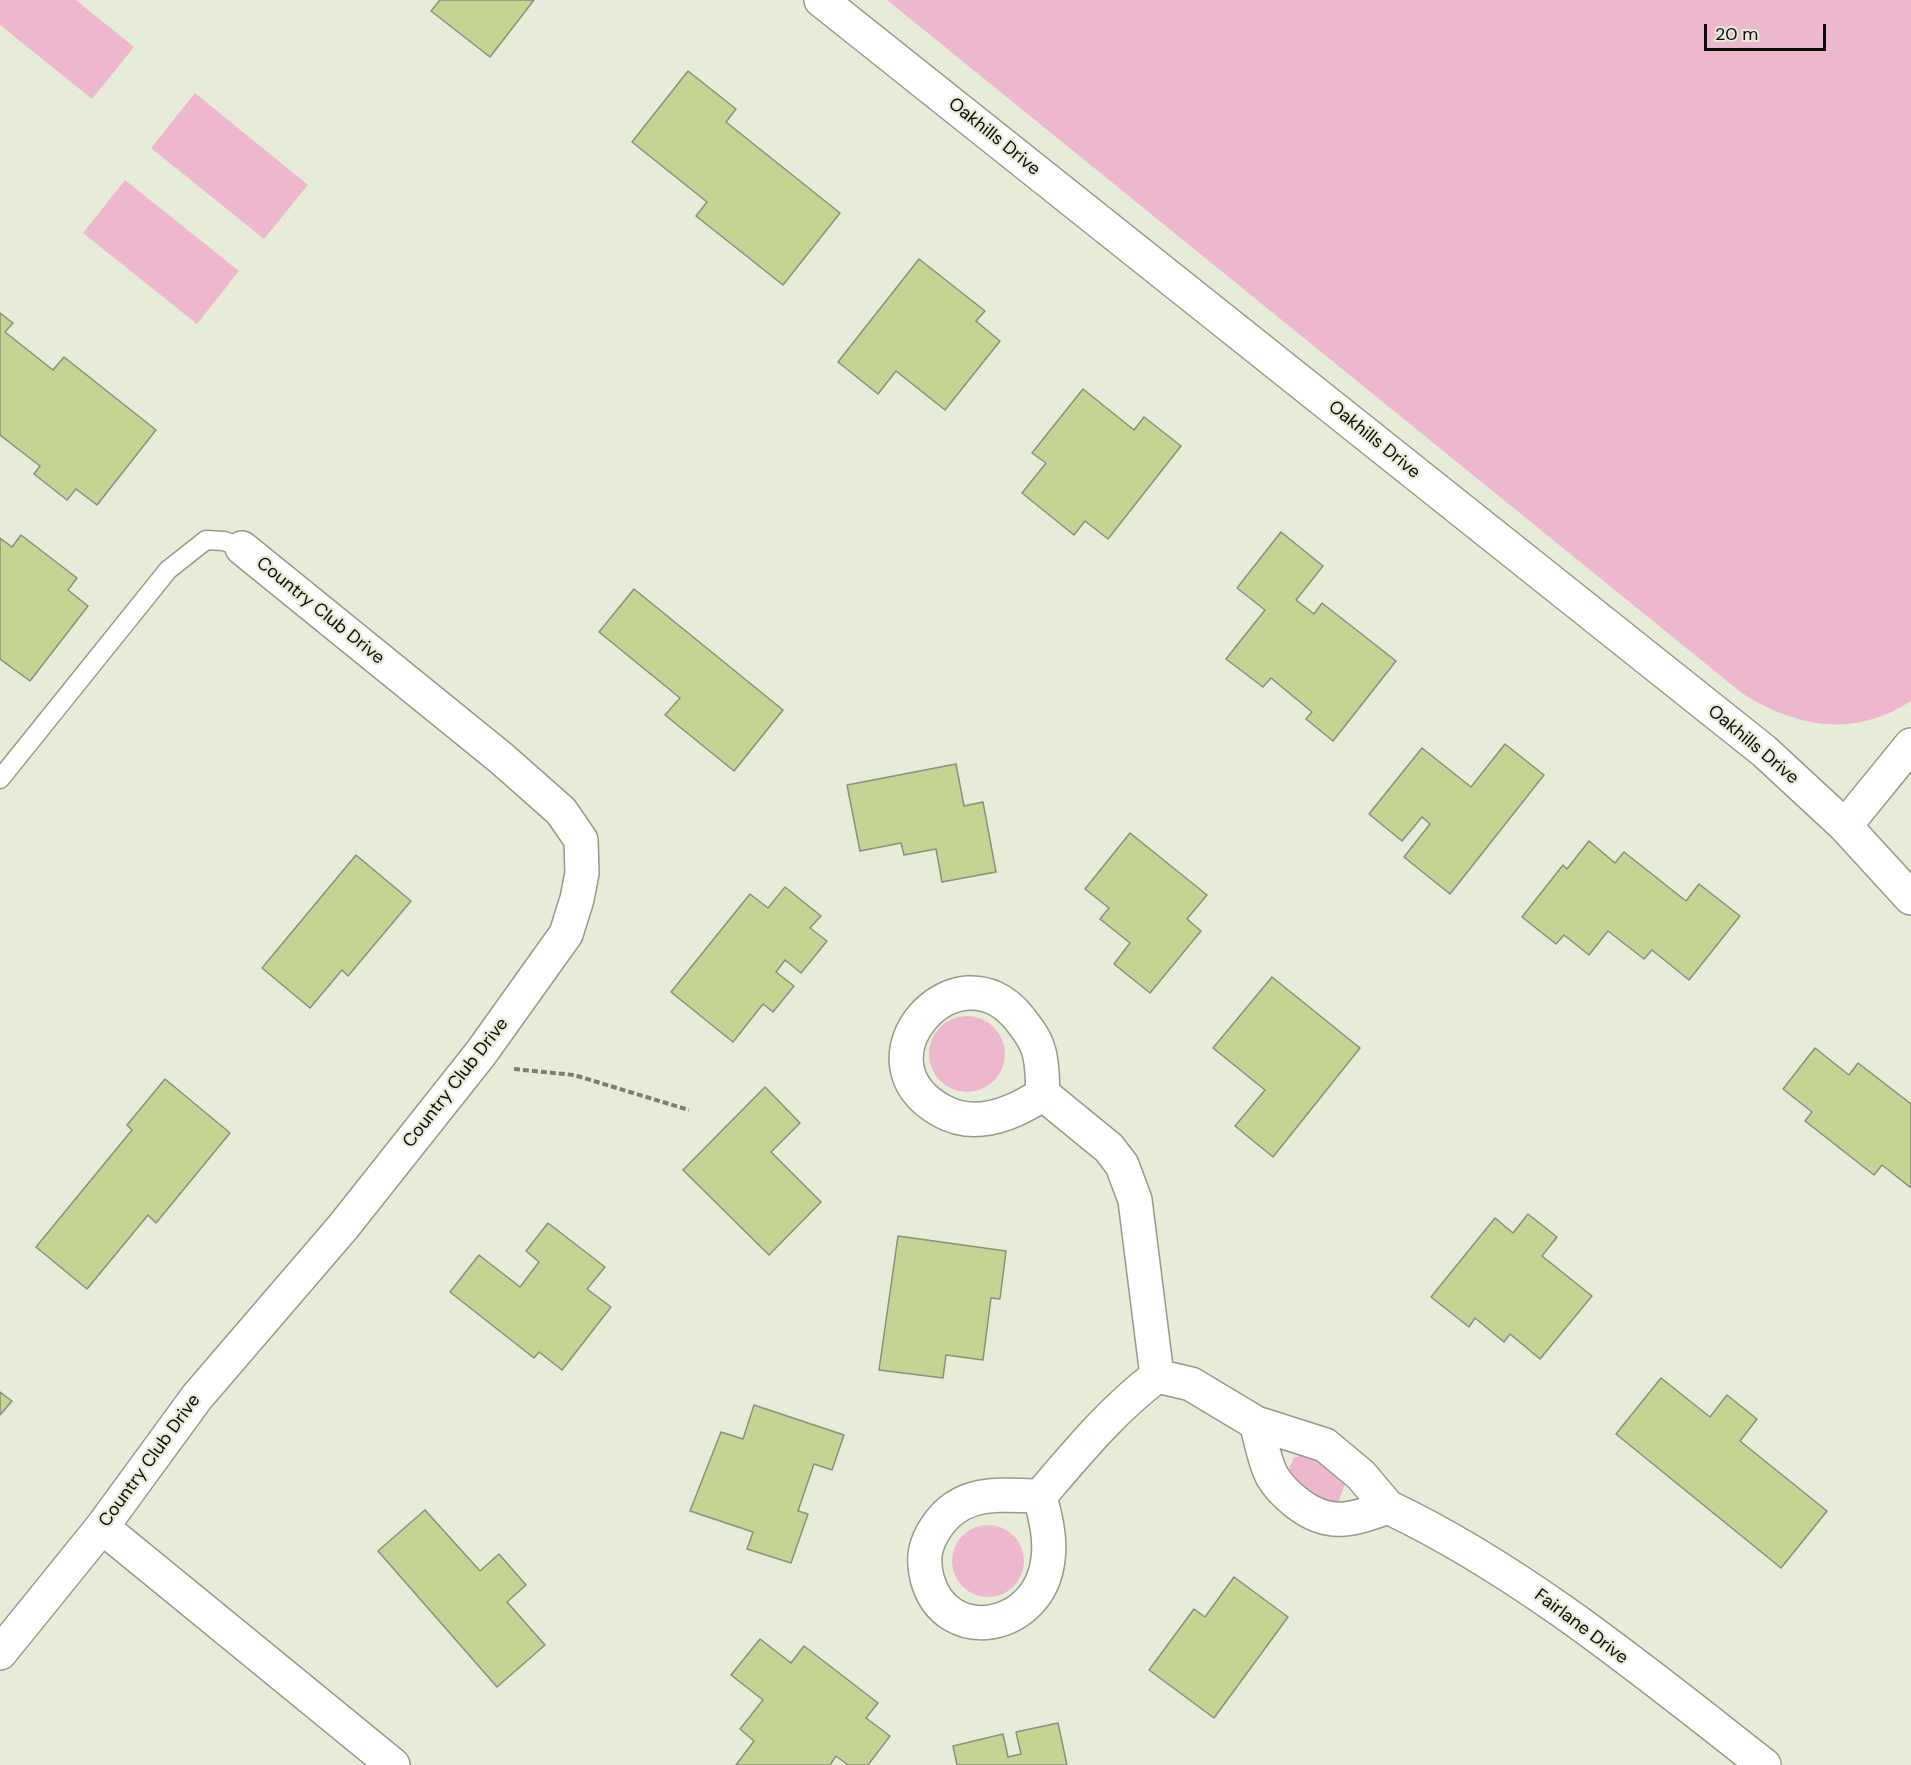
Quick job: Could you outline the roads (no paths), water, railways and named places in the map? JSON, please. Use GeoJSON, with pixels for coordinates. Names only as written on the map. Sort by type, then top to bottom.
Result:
{"type":"FeatureCollection","features":[{"type":"Feature","properties":{"kind":"street","name":"Oakhills Drive"},"geometry":{"type":"LineString","coordinates":[[821,0],[1764,752],[1845,826],[1911,898]]}},
{"type":"Feature","properties":{"kind":"street","name":"Country Club Drive"},"geometry":{"type":"LineString","coordinates":[[0,1653],[102,1527],[197,1397],[343,1227],[481,1053],[566,934],[577,899],[582,873],[581,840],[561,811],[242,548]]}},
{"type":"Feature","properties":{"kind":"street"},"geometry":{"type":"LineString","coordinates":[[1845,826],[1911,745]]}},
{"type":"Feature","properties":{"kind":"street"},"geometry":{"type":"LineString","coordinates":[[1040,1496],[1104,1421],[1126,1399],[1157,1376],[1135,1200],[1122,1165],[1108,1148],[1043,1094],[1039,1050],[1027,1028],[1011,1008],[990,996],[960,992],[939,1001],[923,1015],[908,1038],[907,1074],[917,1093],[958,1119],[982,1120],[1021,1108],[1043,1094]]}},
{"type":"Feature","properties":{"kind":"street","name":"Fairlane Drive"},"geometry":{"type":"LineString","coordinates":[[1157,1376],[1191,1384],[1256,1423],[1325,1445],[1360,1475],[1388,1507],[1449,1538],[1536,1592],[1764,1765]]}},
{"type":"Feature","properties":{"kind":"street"},"geometry":{"type":"LineString","coordinates":[[1256,1423],[1272,1475],[1290,1498],[1312,1515],[1329,1521],[1361,1517],[1388,1507]]}},
{"type":"Feature","properties":{"kind":"street"},"geometry":{"type":"LineString","coordinates":[[102,1527],[393,1765]]}},
{"type":"Feature","properties":{"kind":"lane"},"geometry":{"type":"LineString","coordinates":[[0,779],[168,570],[206,540],[224,541],[242,548]]}}]}
